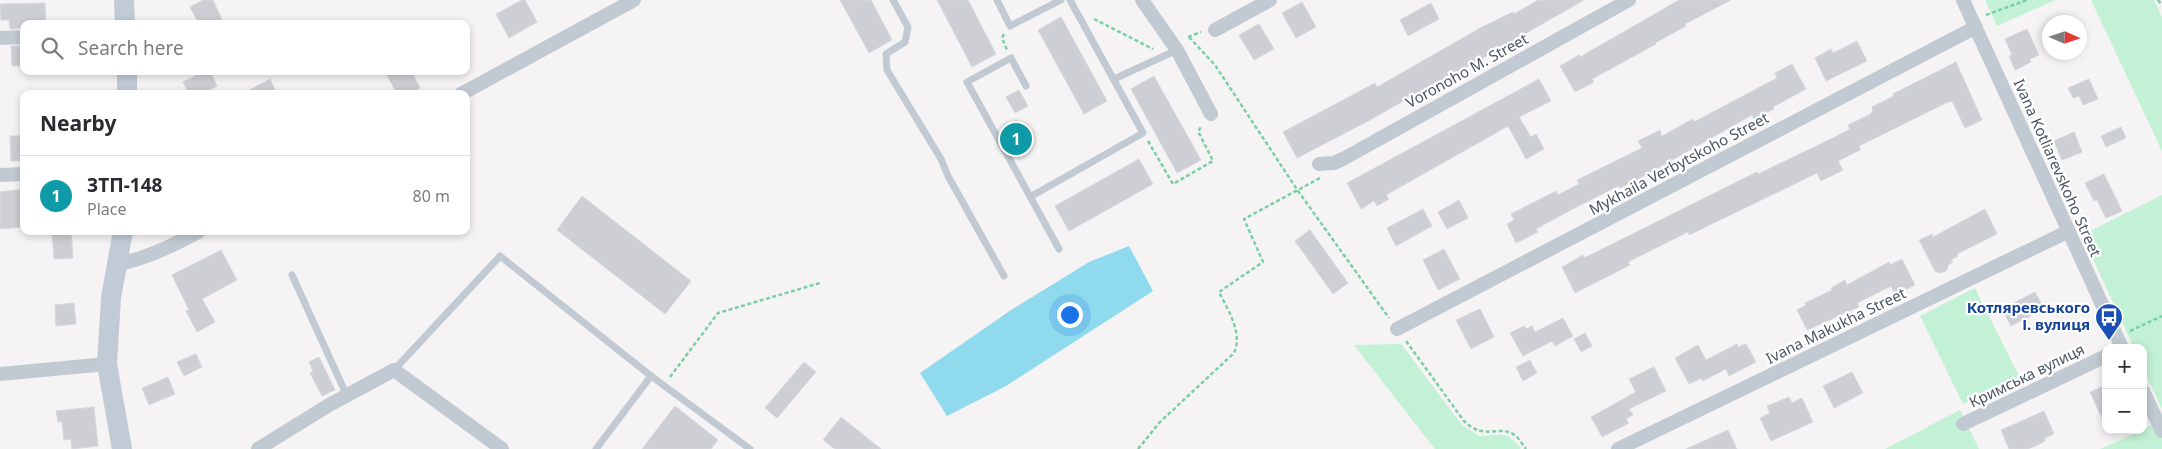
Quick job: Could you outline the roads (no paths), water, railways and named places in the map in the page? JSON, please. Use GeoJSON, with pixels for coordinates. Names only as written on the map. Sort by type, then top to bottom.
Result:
{"type":"FeatureCollection","features":[{"type":"Feature","properties":{"kind":"street"},"geometry":{"type":"LineString","coordinates":[[124,0],[125,20]]}},
{"type":"Feature","properties":{"kind":"street"},"geometry":{"type":"LineString","coordinates":[[1142,0],[1211,114]]}},
{"type":"Feature","properties":{"kind":"street"},"geometry":{"type":"LineString","coordinates":[[1215,30],[1270,0]]}},
{"type":"Feature","properties":{"kind":"street","name":"Voronoho M. Street"},"geometry":{"type":"LineString","coordinates":[[1320,164],[1334,163],[1629,0]]}},
{"type":"Feature","properties":{"kind":"street","name":"Ivana Kotliarevskoho Street"},"geometry":{"type":"LineString","coordinates":[[1964,0],[2120,343]]}},
{"type":"Feature","properties":{"kind":"street"},"geometry":{"type":"LineString","coordinates":[[468,90],[631,1]]}},
{"type":"Feature","properties":{"kind":"street","name":"Mykhaila Verbytskoho Street"},"geometry":{"type":"LineString","coordinates":[[1397,329],[1974,23]]}},
{"type":"Feature","properties":{"kind":"street"},"geometry":{"type":"LineString","coordinates":[[0,38],[20,37]]}},
{"type":"Feature","properties":{"kind":"street"},"geometry":{"type":"LineString","coordinates":[[126,75],[127,90]]}},
{"type":"Feature","properties":{"kind":"street"},"geometry":{"type":"LineString","coordinates":[[0,175],[20,174]]}},
{"type":"Feature","properties":{"kind":"street","name":"Ivana Makukha Street"},"geometry":{"type":"LineString","coordinates":[[1618,449],[2068,232]]}},
{"type":"Feature","properties":{"kind":"street"},"geometry":{"type":"LineString","coordinates":[[122,235],[116,265],[107,333],[107,364],[122,449]]}},
{"type":"Feature","properties":{"kind":"street"},"geometry":{"type":"LineString","coordinates":[[116,265],[141,260],[192,235]]}},
{"type":"Feature","properties":{"kind":"street","name":"Кримська вулиця"},"geometry":{"type":"LineString","coordinates":[[1963,424],[2102,358]]}},
{"type":"Feature","properties":{"kind":"street"},"geometry":{"type":"LineString","coordinates":[[0,374],[107,364]]}},
{"type":"Feature","properties":{"kind":"street"},"geometry":{"type":"LineString","coordinates":[[258,449],[394,370],[502,449]]}},
{"type":"Feature","properties":{"kind":"street"},"geometry":{"type":"LineString","coordinates":[[2147,399],[2162,431]]}},
{"type":"Feature","properties":{"kind":"lane"},"geometry":{"type":"LineString","coordinates":[[893,0],[908,27],[904,42],[886,54],[886,70],[941,159],[948,176],[1004,276]]}},
{"type":"Feature","properties":{"kind":"lane"},"geometry":{"type":"LineString","coordinates":[[997,0],[1010,26],[1060,0]]}},
{"type":"Feature","properties":{"kind":"lane"},"geometry":{"type":"LineString","coordinates":[[1030,197],[1143,133],[1070,0]]}},
{"type":"Feature","properties":{"kind":"lane"},"geometry":{"type":"LineString","coordinates":[[1114,78],[1172,50]]}},
{"type":"Feature","properties":{"kind":"lane"},"geometry":{"type":"LineString","coordinates":[[1026,86],[1011,58],[967,82],[1058,249]]}},
{"type":"Feature","properties":{"kind":"lane"},"geometry":{"type":"LineString","coordinates":[[394,370],[500,256],[651,376],[750,449]]}},
{"type":"Feature","properties":{"kind":"lane"},"geometry":{"type":"LineString","coordinates":[[292,275],[348,396]]}},
{"type":"Feature","properties":{"kind":"lane"},"geometry":{"type":"LineString","coordinates":[[599,448],[651,376]]}},
{"type":"Feature","properties":{"kind":"water"},"geometry":{"type":"Polygon","coordinates":[[[1129,246],[1153,291],[1006,386],[947,416],[920,373],[1011,310],[1089,262],[1129,246]]]}},
{"type":"Feature","properties":{"kind":"place","name":"ЗТП-148"},"geometry":{"type":"Point","coordinates":[1016,139]}},
{"type":"Feature","properties":{"kind":"place","name":"Котляревського І. вулиця"},"geometry":{"type":"Point","coordinates":[2109,341]}}]}
